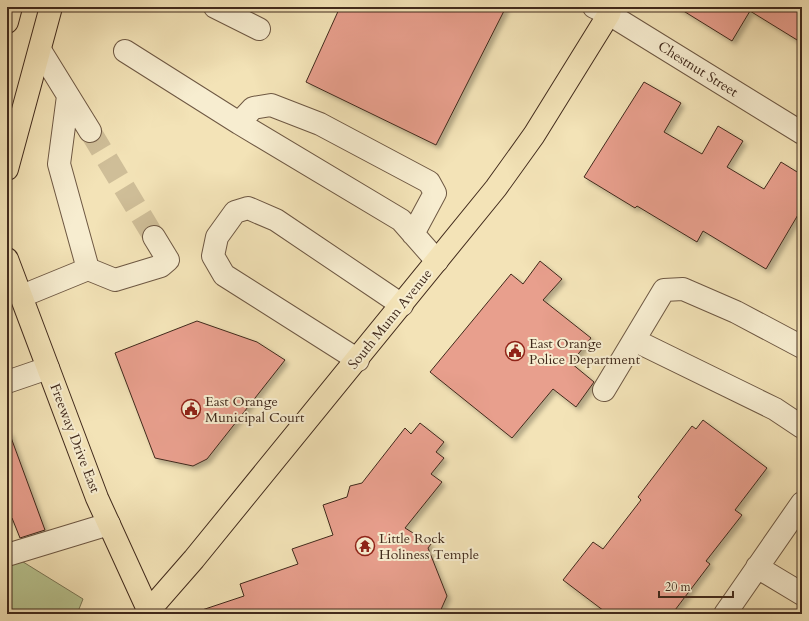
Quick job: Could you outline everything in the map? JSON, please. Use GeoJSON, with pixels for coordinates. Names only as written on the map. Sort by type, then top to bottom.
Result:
{"type":"FeatureCollection","features":[{"type":"Feature","properties":{"kind":"main road"},"geometry":{"type":"LineString","coordinates":[[7,22],[11,7]]}},
{"type":"Feature","properties":{"kind":"main road"},"geometry":{"type":"LineString","coordinates":[[7,169],[51,7]]}},
{"type":"Feature","properties":{"kind":"main road","name":"South Munn Avenue"},"geometry":{"type":"LineString","coordinates":[[149,613],[358,360],[496,188],[534,135],[604,9]]}},
{"type":"Feature","properties":{"kind":"main road","name":"Freeway Drive East"},"geometry":{"type":"LineString","coordinates":[[7,259],[97,498],[149,613]]}},
{"type":"Feature","properties":{"kind":"street"},"geometry":{"type":"LineString","coordinates":[[215,7],[259,29]]}},
{"type":"Feature","properties":{"kind":"street","name":"Chestnut Street"},"geometry":{"type":"LineString","coordinates":[[604,9],[802,134]]}},
{"type":"Feature","properties":{"kind":"street"},"geometry":{"type":"LineString","coordinates":[[40,50],[90,131]]}},
{"type":"Feature","properties":{"kind":"street"},"geometry":{"type":"LineString","coordinates":[[125,51],[239,123],[401,220],[437,261]]}},
{"type":"Feature","properties":{"kind":"street"},"geometry":{"type":"LineString","coordinates":[[68,96],[59,164],[88,269]]}},
{"type":"Feature","properties":{"kind":"street"},"geometry":{"type":"LineString","coordinates":[[239,123],[253,108],[270,105],[320,124],[429,182],[435,193],[413,234]]}},
{"type":"Feature","properties":{"kind":"street"},"geometry":{"type":"LineString","coordinates":[[358,360],[224,274],[213,256],[217,238],[235,212],[248,208],[276,220],[402,304]]}},
{"type":"Feature","properties":{"kind":"street"},"geometry":{"type":"LineString","coordinates":[[22,296],[88,269],[115,280],[161,266],[168,260],[154,237]]}},
{"type":"Feature","properties":{"kind":"street"},"geometry":{"type":"LineString","coordinates":[[604,390],[664,290],[683,289],[736,312],[802,347]]}},
{"type":"Feature","properties":{"kind":"street"},"geometry":{"type":"LineString","coordinates":[[634,340],[775,410],[802,427]]}},
{"type":"Feature","properties":{"kind":"street"},"geometry":{"type":"LineString","coordinates":[[7,382],[48,368]]}},
{"type":"Feature","properties":{"kind":"street"},"geometry":{"type":"LineString","coordinates":[[725,614],[802,503]]}},
{"type":"Feature","properties":{"kind":"street"},"geometry":{"type":"LineString","coordinates":[[7,555],[109,524]]}},
{"type":"Feature","properties":{"kind":"street"},"geometry":{"type":"LineString","coordinates":[[757,567],[802,594]]}},
{"type":"Feature","properties":{"kind":"green space"},"geometry":{"type":"Polygon","coordinates":[[[7,552],[83,599],[77,614],[7,614],[7,552]]]}},
{"type":"Feature","properties":{"kind":"building"},"geometry":{"type":"Polygon","coordinates":[[[340,7],[506,7],[436,145],[306,82],[340,7]]]}},
{"type":"Feature","properties":{"kind":"building"},"geometry":{"type":"Polygon","coordinates":[[[677,7],[802,7],[802,43],[750,11],[732,41],[677,7]]]}},
{"type":"Feature","properties":{"kind":"building"},"geometry":{"type":"Polygon","coordinates":[[[644,82],[681,103],[664,132],[702,154],[718,126],[743,141],[727,167],[764,189],[781,162],[802,175],[802,208],[766,269],[703,231],[697,242],[637,206],[635,208],[584,177],[644,82]]]}},
{"type":"Feature","properties":{"kind":"building","name":"East Orange Police Department"},"geometry":{"type":"Polygon","coordinates":[[[540,261],[562,279],[543,300],[591,338],[571,363],[594,382],[576,407],[553,389],[512,438],[430,372],[511,274],[523,284],[540,261]]]}},
{"type":"Feature","properties":{"kind":"building","name":"East Orange Municipal Court"},"geometry":{"type":"Polygon","coordinates":[[[197,321],[257,342],[285,360],[207,459],[193,466],[155,458],[115,353],[197,321]]]}},
{"type":"Feature","properties":{"kind":"building"},"geometry":{"type":"Polygon","coordinates":[[[703,420],[767,468],[735,510],[742,515],[706,561],[710,564],[672,614],[608,614],[563,580],[593,542],[603,549],[641,500],[638,497],[692,426],[696,429],[703,420]]]}},
{"type":"Feature","properties":{"kind":"building","name":"Little Rock Holiness Temple"},"geometry":{"type":"Polygon","coordinates":[[[420,423],[444,442],[436,452],[444,458],[431,474],[442,482],[405,528],[431,544],[428,548],[447,596],[439,614],[203,614],[202,610],[244,596],[240,584],[298,564],[292,549],[333,535],[323,505],[347,497],[350,486],[362,483],[405,428],[411,434],[420,423]]]}},
{"type":"Feature","properties":{"kind":"building"},"geometry":{"type":"Polygon","coordinates":[[[7,432],[9,432],[45,530],[20,538],[12,518],[7,520],[7,432]]]}},
{"type":"Feature","properties":{"kind":"tunnel"},"geometry":{"type":"LineString","coordinates":[[90,131],[154,237]]}},
{"type":"Feature","properties":{"kind":"place","name":"East Orange Police Department"},"geometry":{"type":"Point","coordinates":[515,351]}},
{"type":"Feature","properties":{"kind":"place","name":"East Orange Municipal Court"},"geometry":{"type":"Point","coordinates":[191,409]}},
{"type":"Feature","properties":{"kind":"place","name":"Little Rock Holiness Temple"},"geometry":{"type":"Point","coordinates":[365,546]}}]}
